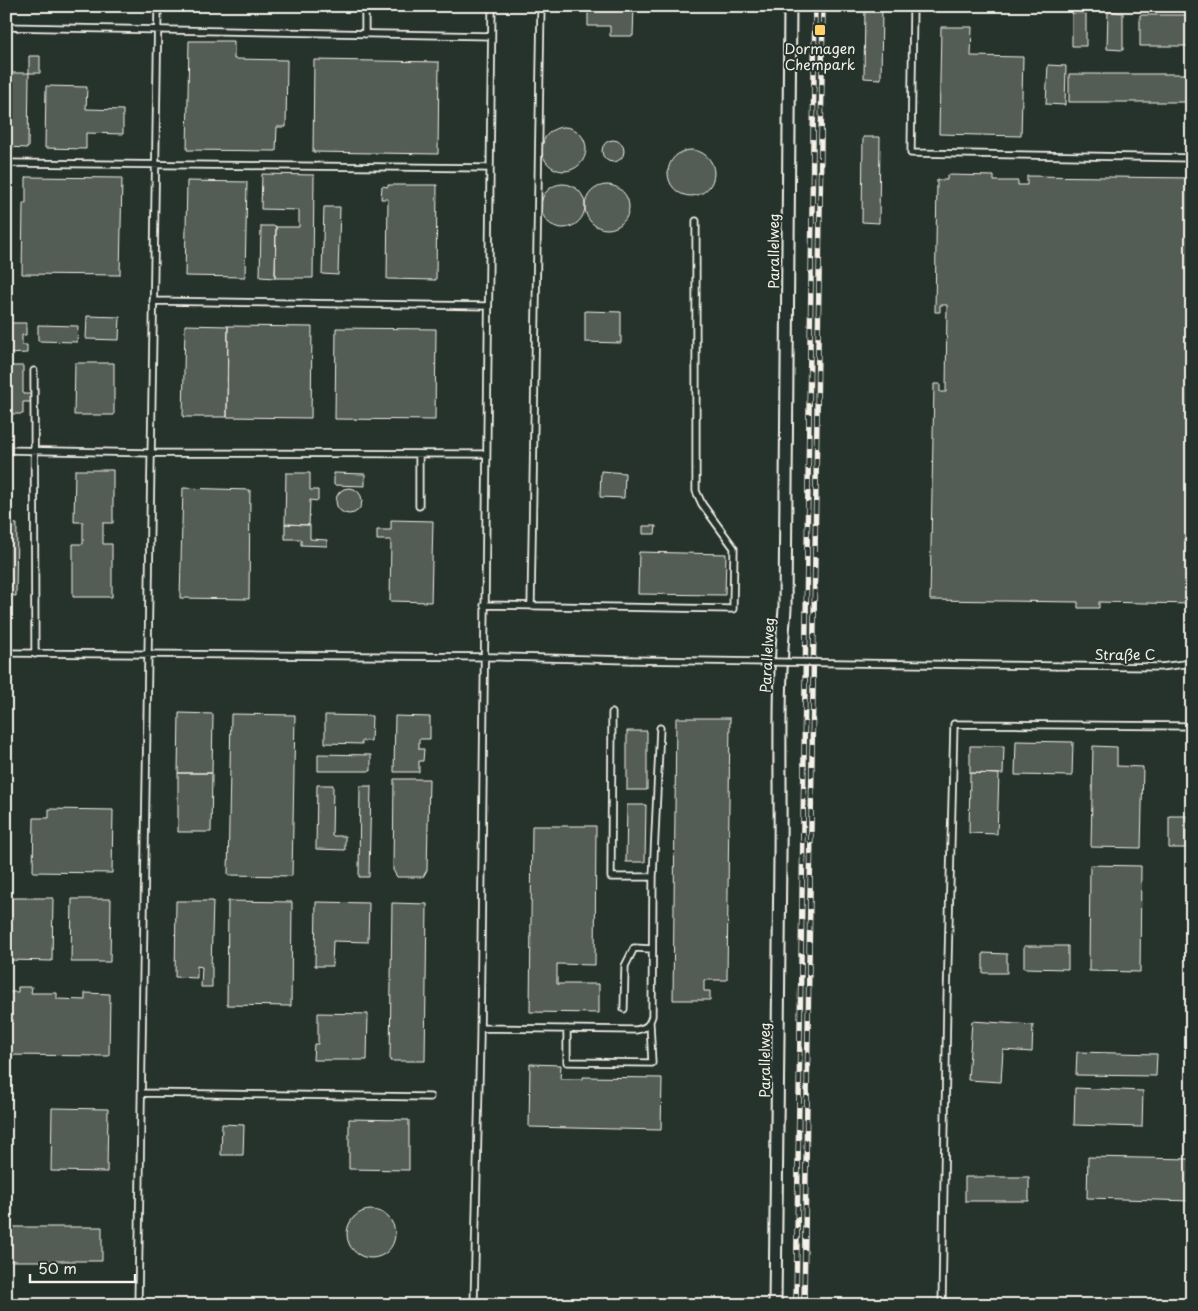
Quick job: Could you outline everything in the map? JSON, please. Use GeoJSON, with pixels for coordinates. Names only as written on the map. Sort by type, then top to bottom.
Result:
{"type":"FeatureCollection","features":[{"type":"Feature","properties":{"kind":"street","name":"Parallelweg"},"geometry":{"type":"LineString","coordinates":[[775,1305],[780,859],[780,653],[784,609],[785,558],[790,6]]}},
{"type":"Feature","properties":{"kind":"lane"},"geometry":{"type":"LineString","coordinates":[[138,1305],[158,6]]}},
{"type":"Feature","properties":{"kind":"lane"},"geometry":{"type":"LineString","coordinates":[[365,6],[365,34]]}},
{"type":"Feature","properties":{"kind":"lane"},"geometry":{"type":"LineString","coordinates":[[474,1305],[480,1028],[492,6]]}},
{"type":"Feature","properties":{"kind":"lane"},"geometry":{"type":"LineString","coordinates":[[530,606],[540,6]]}},
{"type":"Feature","properties":{"kind":"lane"},"geometry":{"type":"LineString","coordinates":[[914,6],[911,153],[1192,158]]}},
{"type":"Feature","properties":{"kind":"lane"},"geometry":{"type":"LineString","coordinates":[[6,27],[491,36]]}},
{"type":"Feature","properties":{"kind":"lane"},"geometry":{"type":"LineString","coordinates":[[6,163],[490,168]]}},
{"type":"Feature","properties":{"kind":"lane"},"geometry":{"type":"LineString","coordinates":[[484,605],[733,609],[734,548],[702,504],[696,491],[696,221]]}},
{"type":"Feature","properties":{"kind":"lane"},"geometry":{"type":"LineString","coordinates":[[153,301],[488,306]]}},
{"type":"Feature","properties":{"kind":"lane"},"geometry":{"type":"LineString","coordinates":[[34,371],[35,654]]}},
{"type":"Feature","properties":{"kind":"lane"},"geometry":{"type":"LineString","coordinates":[[6,450],[151,453],[486,454]]}},
{"type":"Feature","properties":{"kind":"lane"},"geometry":{"type":"LineString","coordinates":[[419,454],[419,506]]}},
{"type":"Feature","properties":{"kind":"lane","name":"Straße C"},"geometry":{"type":"LineString","coordinates":[[6,653],[484,657],[1161,667],[1192,663]]}},
{"type":"Feature","properties":{"kind":"lane"},"geometry":{"type":"LineString","coordinates":[[612,713],[611,877],[653,877]]}},
{"type":"Feature","properties":{"kind":"lane"},"geometry":{"type":"LineString","coordinates":[[942,1305],[954,724],[1192,726]]}},
{"type":"Feature","properties":{"kind":"lane"},"geometry":{"type":"LineString","coordinates":[[568,1029],[567,1062],[652,1063],[650,1023],[652,1016],[653,877],[660,728]]}},
{"type":"Feature","properties":{"kind":"lane"},"geometry":{"type":"LineString","coordinates":[[624,1009],[625,966],[634,948],[652,949]]}},
{"type":"Feature","properties":{"kind":"lane"},"geometry":{"type":"LineString","coordinates":[[480,1028],[636,1030],[646,1028],[650,1023]]}},
{"type":"Feature","properties":{"kind":"lane"},"geometry":{"type":"LineString","coordinates":[[142,1093],[430,1097]]}},
{"type":"Feature","properties":{"kind":"building"},"geometry":{"type":"Polygon","coordinates":[[[380,6],[440,6],[440,9],[380,8],[380,6]]]}},
{"type":"Feature","properties":{"kind":"building"},"geometry":{"type":"Polygon","coordinates":[[[588,6],[634,6],[633,36],[610,36],[610,26],[588,26],[588,6]]]}},
{"type":"Feature","properties":{"kind":"building"},"geometry":{"type":"Polygon","coordinates":[[[865,6],[882,6],[881,79],[864,78],[865,6]]]}},
{"type":"Feature","properties":{"kind":"building"},"geometry":{"type":"Polygon","coordinates":[[[1108,11],[1123,13],[1123,50],[1107,49],[1108,11]]]}},
{"type":"Feature","properties":{"kind":"building"},"geometry":{"type":"Polygon","coordinates":[[[1072,13],[1086,13],[1086,46],[1072,46],[1072,13]]]}},
{"type":"Feature","properties":{"kind":"building"},"geometry":{"type":"Polygon","coordinates":[[[1140,15],[1192,15],[1191,46],[1140,46],[1140,15]]]}},
{"type":"Feature","properties":{"kind":"building"},"geometry":{"type":"Polygon","coordinates":[[[941,27],[972,27],[971,56],[1023,57],[1021,136],[939,134],[941,27]]]}},
{"type":"Feature","properties":{"kind":"building"},"geometry":{"type":"Polygon","coordinates":[[[189,41],[234,41],[234,59],[287,60],[286,127],[277,127],[276,151],[187,150],[189,41]]]}},
{"type":"Feature","properties":{"kind":"building"},"geometry":{"type":"Polygon","coordinates":[[[29,56],[40,56],[40,73],[29,73],[29,56]]]}},
{"type":"Feature","properties":{"kind":"building"},"geometry":{"type":"Polygon","coordinates":[[[314,60],[439,62],[438,154],[313,152],[314,60]]]}},
{"type":"Feature","properties":{"kind":"building"},"geometry":{"type":"Polygon","coordinates":[[[1048,65],[1066,66],[1065,105],[1046,104],[1048,65]]]}},
{"type":"Feature","properties":{"kind":"building"},"geometry":{"type":"Polygon","coordinates":[[[8,73],[29,73],[28,148],[6,147],[8,73]]]}},
{"type":"Feature","properties":{"kind":"building"},"geometry":{"type":"Polygon","coordinates":[[[1069,74],[1192,74],[1192,102],[1069,102],[1069,74]]]}},
{"type":"Feature","properties":{"kind":"building"},"geometry":{"type":"Polygon","coordinates":[[[46,86],[87,87],[86,109],[123,110],[123,134],[86,133],[86,149],[45,148],[46,86]]]}},
{"type":"Feature","properties":{"kind":"building"},"geometry":{"type":"Polygon","coordinates":[[[560,127],[568,127],[580,133],[586,149],[580,165],[568,171],[560,171],[548,165],[542,153],[542,145],[548,133],[560,127]]]}},
{"type":"Feature","properties":{"kind":"building"},"geometry":{"type":"Polygon","coordinates":[[[863,137],[880,137],[879,223],[862,222],[863,137]]]}},
{"type":"Feature","properties":{"kind":"building"},"geometry":{"type":"Polygon","coordinates":[[[609,140],[617,140],[624,147],[624,155],[617,162],[609,162],[602,155],[602,147],[609,140]]]}},
{"type":"Feature","properties":{"kind":"building"},"geometry":{"type":"Polygon","coordinates":[[[691,150],[704,154],[710,160],[714,173],[710,186],[704,192],[691,196],[678,192],[672,186],[668,173],[672,160],[678,154],[691,150]]]}},
{"type":"Feature","properties":{"kind":"building"},"geometry":{"type":"Polygon","coordinates":[[[262,174],[314,175],[313,278],[275,278],[276,227],[299,227],[299,210],[261,209],[262,174]]]}},
{"type":"Feature","properties":{"kind":"building"},"geometry":{"type":"Polygon","coordinates":[[[947,175],[994,176],[994,181],[1018,181],[1018,185],[1027,185],[1027,176],[1192,178],[1192,604],[1099,602],[1099,608],[1078,608],[1078,602],[930,600],[934,384],[940,384],[940,392],[946,392],[947,305],[940,305],[940,312],[935,312],[937,180],[947,180],[947,175]]]}},
{"type":"Feature","properties":{"kind":"building"},"geometry":{"type":"Polygon","coordinates":[[[26,177],[122,178],[120,275],[22,274],[23,203],[26,203],[26,177]]]}},
{"type":"Feature","properties":{"kind":"building"},"geometry":{"type":"Polygon","coordinates":[[[187,181],[247,182],[245,277],[185,276],[187,181]]]}},
{"type":"Feature","properties":{"kind":"building"},"geometry":{"type":"Polygon","coordinates":[[[563,184],[575,188],[581,194],[585,206],[581,218],[575,224],[563,228],[551,224],[545,218],[541,206],[545,194],[551,188],[563,184]]]}},
{"type":"Feature","properties":{"kind":"building"},"geometry":{"type":"Polygon","coordinates":[[[388,185],[437,185],[436,280],[387,279],[388,199],[381,199],[382,186],[388,187],[388,185]]]}},
{"type":"Feature","properties":{"kind":"building"},"geometry":{"type":"Polygon","coordinates":[[[607,185],[619,189],[625,195],[629,207],[625,219],[619,225],[607,229],[595,225],[589,219],[585,207],[589,195],[595,189],[607,185]]]}},
{"type":"Feature","properties":{"kind":"building"},"geometry":{"type":"Polygon","coordinates":[[[324,207],[340,207],[338,275],[322,274],[324,207]]]}},
{"type":"Feature","properties":{"kind":"building"},"geometry":{"type":"Polygon","coordinates":[[[261,226],[276,226],[275,278],[260,277],[261,226]]]}},
{"type":"Feature","properties":{"kind":"building"},"geometry":{"type":"Polygon","coordinates":[[[585,311],[621,312],[621,343],[585,342],[585,311]]]}},
{"type":"Feature","properties":{"kind":"building"},"geometry":{"type":"Polygon","coordinates":[[[87,316],[120,317],[119,340],[86,339],[87,316]]]}},
{"type":"Feature","properties":{"kind":"building"},"geometry":{"type":"Polygon","coordinates":[[[6,323],[26,323],[26,335],[22,335],[22,345],[27,345],[27,353],[6,354],[6,323]]]}},
{"type":"Feature","properties":{"kind":"building"},"geometry":{"type":"Polygon","coordinates":[[[38,325],[78,326],[77,342],[38,341],[38,325]]]}},
{"type":"Feature","properties":{"kind":"building"},"geometry":{"type":"Polygon","coordinates":[[[185,325],[228,326],[227,417],[183,417],[185,325]]]}},
{"type":"Feature","properties":{"kind":"building"},"geometry":{"type":"Polygon","coordinates":[[[228,326],[312,327],[311,418],[227,417],[228,326]]]}},
{"type":"Feature","properties":{"kind":"building"},"geometry":{"type":"Polygon","coordinates":[[[336,328],[436,329],[435,420],[335,419],[336,328]]]}},
{"type":"Feature","properties":{"kind":"building"},"geometry":{"type":"Polygon","coordinates":[[[75,363],[114,363],[114,415],[74,415],[75,363]]]}},
{"type":"Feature","properties":{"kind":"building"},"geometry":{"type":"Polygon","coordinates":[[[6,366],[23,366],[23,394],[34,394],[33,402],[23,402],[23,414],[6,414],[6,366]]]}},
{"type":"Feature","properties":{"kind":"building"},"geometry":{"type":"Polygon","coordinates":[[[6,469],[8,469],[7,522],[6,522],[6,469]]]}},
{"type":"Feature","properties":{"kind":"building"},"geometry":{"type":"Polygon","coordinates":[[[75,470],[113,470],[113,523],[103,523],[103,544],[112,544],[112,597],[73,597],[73,544],[83,544],[83,522],[74,522],[75,470]]]}},
{"type":"Feature","properties":{"kind":"building"},"geometry":{"type":"Polygon","coordinates":[[[601,471],[625,473],[624,498],[600,497],[601,471]]]}},
{"type":"Feature","properties":{"kind":"building"},"geometry":{"type":"Polygon","coordinates":[[[286,473],[310,473],[310,490],[318,490],[318,501],[310,500],[309,525],[285,524],[286,473]]]}},
{"type":"Feature","properties":{"kind":"building"},"geometry":{"type":"Polygon","coordinates":[[[334,473],[365,474],[365,486],[334,485],[334,473]]]}},
{"type":"Feature","properties":{"kind":"building"},"geometry":{"type":"Polygon","coordinates":[[[183,488],[250,490],[249,599],[180,598],[183,488]]]}},
{"type":"Feature","properties":{"kind":"building"},"geometry":{"type":"Polygon","coordinates":[[[349,488],[358,492],[362,501],[358,510],[349,514],[340,510],[336,501],[340,492],[349,488]]]}},
{"type":"Feature","properties":{"kind":"building"},"geometry":{"type":"Polygon","coordinates":[[[391,520],[433,521],[431,602],[390,601],[391,540],[377,540],[377,530],[391,530],[391,520]]]}},
{"type":"Feature","properties":{"kind":"building"},"geometry":{"type":"Polygon","coordinates":[[[6,524],[17,524],[16,596],[6,595],[6,524]]]}},
{"type":"Feature","properties":{"kind":"building"},"geometry":{"type":"Polygon","coordinates":[[[285,524],[310,525],[310,539],[327,540],[327,546],[301,545],[301,539],[285,539],[285,524]]]}},
{"type":"Feature","properties":{"kind":"building"},"geometry":{"type":"Polygon","coordinates":[[[643,526],[656,526],[655,534],[643,534],[643,526]]]}},
{"type":"Feature","properties":{"kind":"building"},"geometry":{"type":"Polygon","coordinates":[[[639,552],[726,554],[725,595],[638,594],[639,552]]]}},
{"type":"Feature","properties":{"kind":"building"},"geometry":{"type":"Polygon","coordinates":[[[179,713],[213,714],[212,773],[178,773],[179,713]]]}},
{"type":"Feature","properties":{"kind":"building"},"geometry":{"type":"Polygon","coordinates":[[[231,714],[295,715],[292,876],[228,875],[231,714]]]}},
{"type":"Feature","properties":{"kind":"building"},"geometry":{"type":"Polygon","coordinates":[[[325,715],[372,716],[371,741],[362,741],[362,744],[325,743],[325,715]]]}},
{"type":"Feature","properties":{"kind":"building"},"geometry":{"type":"Polygon","coordinates":[[[395,716],[430,717],[430,739],[419,739],[419,749],[424,749],[423,761],[419,761],[419,772],[394,772],[395,716]]]}},
{"type":"Feature","properties":{"kind":"building"},"geometry":{"type":"Polygon","coordinates":[[[676,718],[730,718],[727,980],[704,980],[704,991],[710,991],[710,1000],[673,1000],[676,718]]]}},
{"type":"Feature","properties":{"kind":"building"},"geometry":{"type":"Polygon","coordinates":[[[627,731],[647,731],[647,790],[627,790],[627,731]]]}},
{"type":"Feature","properties":{"kind":"building"},"geometry":{"type":"Polygon","coordinates":[[[1016,741],[1073,742],[1072,776],[1015,775],[1016,741]]]}},
{"type":"Feature","properties":{"kind":"building"},"geometry":{"type":"Polygon","coordinates":[[[970,746],[1004,746],[1003,774],[970,773],[970,746]]]}},
{"type":"Feature","properties":{"kind":"building"},"geometry":{"type":"Polygon","coordinates":[[[1093,746],[1117,747],[1117,766],[1143,767],[1141,848],[1091,847],[1093,746]]]}},
{"type":"Feature","properties":{"kind":"building"},"geometry":{"type":"Polygon","coordinates":[[[318,754],[371,755],[371,771],[318,771],[318,754]]]}},
{"type":"Feature","properties":{"kind":"building"},"geometry":{"type":"Polygon","coordinates":[[[178,773],[212,773],[211,832],[178,832],[178,773]]]}},
{"type":"Feature","properties":{"kind":"building"},"geometry":{"type":"Polygon","coordinates":[[[970,773],[999,774],[997,834],[969,833],[970,773]]]}},
{"type":"Feature","properties":{"kind":"building"},"geometry":{"type":"Polygon","coordinates":[[[394,779],[429,779],[427,870],[423,877],[397,877],[393,870],[394,779]]]}},
{"type":"Feature","properties":{"kind":"building"},"geometry":{"type":"Polygon","coordinates":[[[317,785],[333,785],[332,836],[345,836],[345,850],[316,849],[317,785]]]}},
{"type":"Feature","properties":{"kind":"building"},"geometry":{"type":"Polygon","coordinates":[[[360,786],[371,786],[369,877],[359,877],[360,786]]]}},
{"type":"Feature","properties":{"kind":"building"},"geometry":{"type":"Polygon","coordinates":[[[627,805],[646,805],[645,862],[626,862],[627,805]]]}},
{"type":"Feature","properties":{"kind":"building"},"geometry":{"type":"Polygon","coordinates":[[[49,809],[113,810],[112,873],[33,872],[34,818],[49,818],[49,809]]]}},
{"type":"Feature","properties":{"kind":"building"},"geometry":{"type":"Polygon","coordinates":[[[1169,816],[1187,816],[1186,848],[1169,848],[1169,816]]]}},
{"type":"Feature","properties":{"kind":"building"},"geometry":{"type":"Polygon","coordinates":[[[532,826],[596,826],[595,965],[557,964],[557,984],[599,984],[599,1013],[530,1012],[532,826]]]}},
{"type":"Feature","properties":{"kind":"building"},"geometry":{"type":"Polygon","coordinates":[[[1090,865],[1141,866],[1140,972],[1089,971],[1090,865]]]}},
{"type":"Feature","properties":{"kind":"building"},"geometry":{"type":"Polygon","coordinates":[[[11,898],[53,898],[52,961],[10,960],[11,898]]]}},
{"type":"Feature","properties":{"kind":"building"},"geometry":{"type":"Polygon","coordinates":[[[72,899],[111,899],[110,962],[71,962],[72,899]]]}},
{"type":"Feature","properties":{"kind":"building"},"geometry":{"type":"Polygon","coordinates":[[[176,901],[213,901],[212,987],[201,987],[202,967],[197,966],[197,978],[175,977],[176,901]]]}},
{"type":"Feature","properties":{"kind":"building"},"geometry":{"type":"Polygon","coordinates":[[[228,901],[292,902],[291,1006],[227,1005],[228,901]]]}},
{"type":"Feature","properties":{"kind":"building"},"geometry":{"type":"Polygon","coordinates":[[[316,902],[369,903],[368,942],[333,941],[332,966],[315,966],[316,902]]]}},
{"type":"Feature","properties":{"kind":"building"},"geometry":{"type":"Polygon","coordinates":[[[392,903],[427,904],[425,1061],[390,1061],[392,903]]]}},
{"type":"Feature","properties":{"kind":"building"},"geometry":{"type":"Polygon","coordinates":[[[1024,946],[1068,946],[1068,969],[1024,968],[1024,946]]]}},
{"type":"Feature","properties":{"kind":"building"},"geometry":{"type":"Polygon","coordinates":[[[983,953],[1007,954],[1007,973],[983,973],[983,953]]]}},
{"type":"Feature","properties":{"kind":"building"},"geometry":{"type":"Polygon","coordinates":[[[18,987],[32,987],[31,993],[57,993],[57,999],[85,1000],[85,993],[110,994],[109,1056],[6,1055],[6,992],[18,992],[18,987]]]}},
{"type":"Feature","properties":{"kind":"building"},"geometry":{"type":"Polygon","coordinates":[[[318,1013],[368,1014],[367,1060],[313,1060],[314,1044],[318,1044],[318,1013]]]}},
{"type":"Feature","properties":{"kind":"building"},"geometry":{"type":"Polygon","coordinates":[[[972,1021],[1033,1025],[1032,1052],[1003,1050],[1001,1082],[968,1080],[972,1021]]]}},
{"type":"Feature","properties":{"kind":"building"},"geometry":{"type":"Polygon","coordinates":[[[1077,1052],[1157,1054],[1156,1076],[1076,1075],[1077,1052]]]}},
{"type":"Feature","properties":{"kind":"building"},"geometry":{"type":"Polygon","coordinates":[[[530,1064],[561,1065],[560,1079],[583,1079],[583,1077],[662,1078],[661,1130],[529,1127],[530,1064]]]}},
{"type":"Feature","properties":{"kind":"building"},"geometry":{"type":"Polygon","coordinates":[[[1075,1088],[1143,1091],[1142,1127],[1074,1125],[1075,1088]]]}},
{"type":"Feature","properties":{"kind":"building"},"geometry":{"type":"Polygon","coordinates":[[[52,1108],[108,1109],[107,1172],[51,1171],[52,1108]]]}},
{"type":"Feature","properties":{"kind":"building"},"geometry":{"type":"Polygon","coordinates":[[[349,1119],[409,1120],[409,1170],[349,1169],[349,1119]]]}},
{"type":"Feature","properties":{"kind":"building"},"geometry":{"type":"Polygon","coordinates":[[[222,1124],[244,1125],[243,1155],[221,1155],[222,1124]]]}},
{"type":"Feature","properties":{"kind":"building"},"geometry":{"type":"Polygon","coordinates":[[[1088,1157],[1192,1159],[1192,1201],[1087,1198],[1088,1157]]]}},
{"type":"Feature","properties":{"kind":"building"},"geometry":{"type":"Polygon","coordinates":[[[965,1177],[1029,1177],[1029,1201],[965,1201],[965,1177]]]}},
{"type":"Feature","properties":{"kind":"building"},"geometry":{"type":"Polygon","coordinates":[[[371,1210],[380,1212],[388,1217],[393,1225],[395,1234],[393,1243],[388,1251],[380,1256],[371,1258],[362,1256],[354,1251],[349,1243],[347,1234],[349,1225],[354,1217],[362,1212],[371,1210]]]}},
{"type":"Feature","properties":{"kind":"building"},"geometry":{"type":"Polygon","coordinates":[[[8,1227],[102,1227],[102,1261],[8,1261],[8,1227]]]}},
{"type":"Feature","properties":{"kind":"building"},"geometry":{"type":"Polygon","coordinates":[[[1188,1249],[1192,1249],[1192,1305],[1188,1305],[1188,1249]]]}},
{"type":"Feature","properties":{"kind":"railway"},"geometry":{"type":"LineString","coordinates":[[796,1305],[815,6]]}},
{"type":"Feature","properties":{"kind":"railway"},"geometry":{"type":"LineString","coordinates":[[804,1305],[823,6]]}},
{"type":"Feature","properties":{"kind":"place","name":"Dormagen Chempark"},"geometry":{"type":"Point","coordinates":[820,30]}}]}
